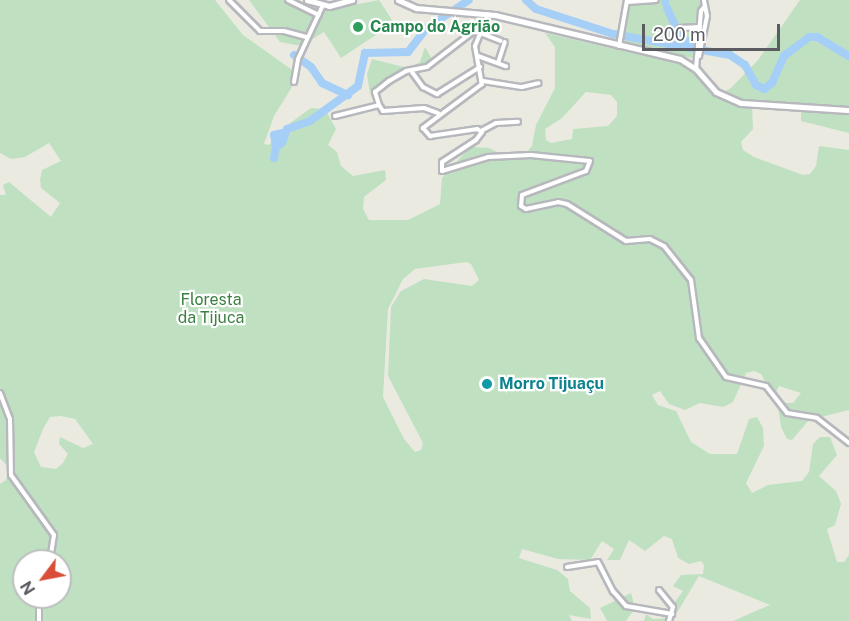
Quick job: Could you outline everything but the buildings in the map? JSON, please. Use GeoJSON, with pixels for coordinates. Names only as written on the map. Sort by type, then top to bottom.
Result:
{"type":"FeatureCollection","features":[{"type":"Feature","properties":{"kind":"main road"},"geometry":{"type":"LineString","coordinates":[[307,0],[323,6],[352,0]]}},
{"type":"Feature","properties":{"kind":"main road"},"geometry":{"type":"LineString","coordinates":[[398,0],[416,8],[488,14],[680,59],[696,69],[716,92],[741,103],[849,110]]}},
{"type":"Feature","properties":{"kind":"street"},"geometry":{"type":"LineString","coordinates":[[229,0],[260,31],[284,31],[307,38]]}},
{"type":"Feature","properties":{"kind":"street"},"geometry":{"type":"LineString","coordinates":[[288,0],[319,15]]}},
{"type":"Feature","properties":{"kind":"street"},"geometry":{"type":"LineString","coordinates":[[619,46],[627,1],[656,0]]}},
{"type":"Feature","properties":{"kind":"street"},"geometry":{"type":"LineString","coordinates":[[696,69],[700,52],[704,0]]}},
{"type":"Feature","properties":{"kind":"street"},"geometry":{"type":"LineString","coordinates":[[294,82],[298,59],[323,6]]}},
{"type":"Feature","properties":{"kind":"street"},"geometry":{"type":"LineString","coordinates":[[700,52],[701,11],[705,6]]}},
{"type":"Feature","properties":{"kind":"street"},"geometry":{"type":"LineString","coordinates":[[488,14],[480,33],[477,56],[483,81],[476,91],[439,113],[424,125],[427,135],[481,130],[496,123],[518,122]]}},
{"type":"Feature","properties":{"kind":"street"},"geometry":{"type":"LineString","coordinates":[[439,113],[424,108],[382,111],[375,92],[405,71],[412,72],[434,62],[484,24]]}},
{"type":"Feature","properties":{"kind":"street"},"geometry":{"type":"LineString","coordinates":[[680,28],[700,27]]}},
{"type":"Feature","properties":{"kind":"street"},"geometry":{"type":"LineString","coordinates":[[480,33],[503,42],[498,63]]}},
{"type":"Feature","properties":{"kind":"street"},"geometry":{"type":"LineString","coordinates":[[477,56],[506,66]]}},
{"type":"Feature","properties":{"kind":"street"},"geometry":{"type":"LineString","coordinates":[[412,72],[423,87],[437,94],[480,67]]}},
{"type":"Feature","properties":{"kind":"street"},"geometry":{"type":"LineString","coordinates":[[483,81],[522,87],[539,83]]}},
{"type":"Feature","properties":{"kind":"street"},"geometry":{"type":"LineString","coordinates":[[334,116],[379,105]]}},
{"type":"Feature","properties":{"kind":"street"},"geometry":{"type":"LineString","coordinates":[[481,130],[476,140],[442,162],[442,171],[488,157],[531,155],[590,161],[586,171],[522,195],[521,206],[526,209],[558,202],[567,204],[626,241],[656,240],[672,252],[696,292],[699,338],[726,377],[766,386],[787,413],[817,418],[849,443]]}},
{"type":"Feature","properties":{"kind":"street"},"geometry":{"type":"LineString","coordinates":[[0,393],[10,419],[11,475],[52,531],[55,549]]}},
{"type":"Feature","properties":{"kind":"street"},"geometry":{"type":"LineString","coordinates":[[567,567],[598,562],[613,591],[626,606],[672,614]]}},
{"type":"Feature","properties":{"kind":"street"},"geometry":{"type":"LineString","coordinates":[[659,590],[673,606],[669,621]]}},
{"type":"Feature","properties":{"kind":"green space","name":"Floresta da Tijuca"},"geometry":{"type":"Polygon","coordinates":[[[0,0],[215,0],[243,35],[295,72],[292,87],[274,116],[264,144],[269,145],[286,126],[311,108],[325,109],[336,129],[328,145],[337,152],[341,166],[353,176],[385,170],[386,180],[364,197],[363,209],[369,220],[408,220],[440,204],[442,178],[470,147],[489,148],[506,157],[524,155],[532,146],[536,125],[555,88],[555,47],[545,33],[698,68],[720,94],[731,88],[758,60],[800,0],[849,0],[849,133],[801,121],[801,105],[752,103],[753,129],[741,142],[743,150],[754,157],[803,175],[810,174],[816,166],[819,146],[849,150],[849,410],[809,420],[792,440],[787,439],[781,427],[778,407],[780,403],[793,403],[801,393],[779,386],[776,392],[770,391],[761,374],[754,371],[746,373],[733,402],[723,407],[700,403],[685,410],[669,404],[660,391],[652,395],[658,405],[676,411],[691,442],[710,454],[737,454],[749,419],[757,417],[763,428],[764,446],[746,483],[752,493],[768,485],[802,481],[809,472],[813,444],[820,437],[830,437],[837,455],[819,476],[836,491],[841,504],[835,525],[827,529],[837,562],[844,562],[849,555],[849,621],[733,621],[770,605],[699,576],[672,621],[644,621],[646,614],[653,619],[670,618],[672,606],[683,591],[673,586],[681,575],[703,574],[704,565],[701,561],[689,564],[678,558],[672,539],[664,536],[645,551],[629,540],[620,560],[607,560],[614,549],[602,541],[590,560],[558,559],[522,549],[519,558],[557,570],[568,579],[570,591],[590,608],[591,619],[569,615],[572,621],[0,621],[0,484],[6,480],[9,468],[0,458],[0,195],[6,195],[3,185],[9,182],[51,217],[60,203],[41,188],[40,180],[42,170],[61,161],[49,143],[25,157],[11,159],[0,153],[0,0]],[[586,92],[562,118],[545,129],[546,140],[551,143],[572,139],[573,129],[608,126],[617,116],[617,102],[611,95],[586,92]],[[466,262],[415,269],[403,279],[388,309],[383,397],[404,439],[415,452],[421,450],[423,443],[388,376],[391,307],[401,291],[424,279],[472,286],[479,280],[471,264],[466,262]],[[61,416],[50,417],[43,429],[34,452],[41,467],[56,469],[63,463],[68,454],[59,444],[60,437],[83,448],[93,444],[75,419],[61,416]]]}},
{"type":"Feature","properties":{"kind":"green space"},"geometry":{"type":"Polygon","coordinates":[[[249,0],[295,0],[318,12],[379,0],[394,23],[341,58],[324,32],[301,46],[280,42],[249,0]]]}},
{"type":"Feature","properties":{"kind":"green space"},"geometry":{"type":"Polygon","coordinates":[[[659,0],[702,0],[696,59],[625,42],[629,4],[652,4],[659,0]]]}},
{"type":"Feature","properties":{"kind":"green space"},"geometry":{"type":"Polygon","coordinates":[[[425,47],[434,62],[408,70],[370,94],[367,74],[372,59],[408,68],[420,62],[425,47]]]}},
{"type":"Feature","properties":{"kind":"green space"},"geometry":{"type":"Polygon","coordinates":[[[631,593],[635,608],[626,621],[607,621],[600,608],[631,593]]]}},
{"type":"Feature","properties":{"kind":"waterway"},"geometry":{"type":"LineString","coordinates":[[274,158],[276,147],[282,143],[287,129],[310,121],[358,86],[365,53],[408,52],[427,28],[469,0]]}},
{"type":"Feature","properties":{"kind":"waterway"},"geometry":{"type":"LineString","coordinates":[[526,0],[536,9],[613,34],[730,55],[745,65],[756,85],[764,89],[772,83],[784,56],[809,37],[817,37],[849,56]]}},
{"type":"Feature","properties":{"kind":"waterway"},"geometry":{"type":"LineString","coordinates":[[667,8],[679,34],[693,47]]}},
{"type":"Feature","properties":{"kind":"waterway"},"geometry":{"type":"LineString","coordinates":[[294,55],[311,67],[322,83],[348,95]]}},
{"type":"Feature","properties":{"kind":"waterway"},"geometry":{"type":"LineString","coordinates":[[276,147],[274,135],[283,133]]}},
{"type":"Feature","properties":{"kind":"place","name":"Campo do Agrião"},"geometry":{"type":"Point","coordinates":[358,27]}},
{"type":"Feature","properties":{"kind":"place","name":"Morro Tijuaçu"},"geometry":{"type":"Point","coordinates":[487,384]}}]}
